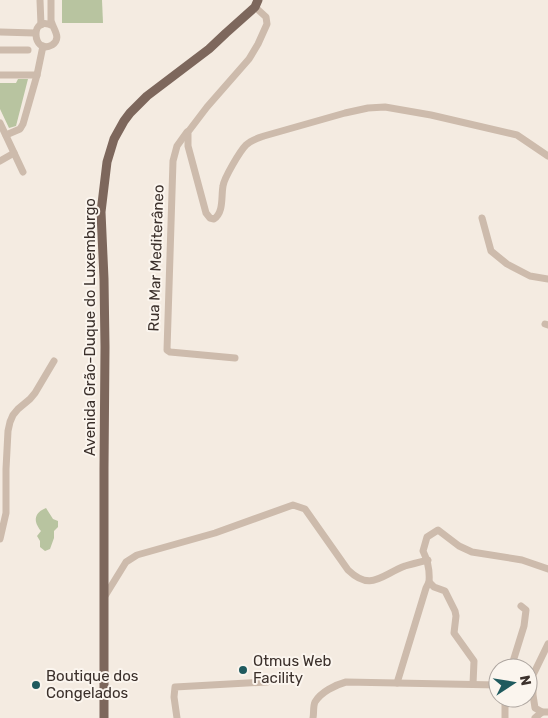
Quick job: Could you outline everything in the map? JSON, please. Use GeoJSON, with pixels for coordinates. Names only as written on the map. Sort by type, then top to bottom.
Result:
{"type":"FeatureCollection","features":[{"type":"Feature","properties":{"kind":"main road","name":"Avenida Grão-Duque do Luxemburgo"},"geometry":{"type":"LineString","coordinates":[[104,718],[105,347],[101,212],[107,162],[119,130],[136,106],[209,49],[257,3]]}},
{"type":"Feature","properties":{"kind":"street"},"geometry":{"type":"LineString","coordinates":[[40,0],[41,25]]}},
{"type":"Feature","properties":{"kind":"street"},"geometry":{"type":"LineString","coordinates":[[52,0],[52,23],[57,32],[56,40],[47,46],[37,42],[35,33],[41,25],[53,26]]}},
{"type":"Feature","properties":{"kind":"street"},"geometry":{"type":"LineString","coordinates":[[257,3],[266,17],[267,24],[258,44],[249,59],[188,132],[188,146],[206,213],[210,218],[214,219],[220,213],[223,184],[247,144],[264,136],[368,108],[385,107],[431,115],[517,135],[548,156]]}},
{"type":"Feature","properties":{"kind":"street"},"geometry":{"type":"LineString","coordinates":[[0,32],[35,33]]}},
{"type":"Feature","properties":{"kind":"street"},"geometry":{"type":"LineString","coordinates":[[6,135],[22,127],[43,46]]}},
{"type":"Feature","properties":{"kind":"street"},"geometry":{"type":"LineString","coordinates":[[0,50],[28,50]]}},
{"type":"Feature","properties":{"kind":"street"},"geometry":{"type":"LineString","coordinates":[[0,75],[36,75]]}},
{"type":"Feature","properties":{"kind":"street"},"geometry":{"type":"LineString","coordinates":[[0,122],[23,172]]}},
{"type":"Feature","properties":{"kind":"street","name":"Rua Mar Mediterâneo"},"geometry":{"type":"LineString","coordinates":[[188,132],[177,146],[173,160],[167,350],[170,352],[235,358]]}},
{"type":"Feature","properties":{"kind":"street"},"geometry":{"type":"LineString","coordinates":[[0,161],[14,153]]}},
{"type":"Feature","properties":{"kind":"street"},"geometry":{"type":"LineString","coordinates":[[482,218],[491,251],[507,264],[530,276],[548,279]]}},
{"type":"Feature","properties":{"kind":"street"},"geometry":{"type":"LineString","coordinates":[[0,538],[6,513],[6,468],[10,422],[18,409],[35,393],[54,361]]}},
{"type":"Feature","properties":{"kind":"street"},"geometry":{"type":"LineString","coordinates":[[104,596],[126,562],[137,555],[215,533],[293,505],[305,509],[348,570],[356,578],[364,581],[374,581],[405,566],[428,560]]}},
{"type":"Feature","properties":{"kind":"street"},"geometry":{"type":"LineString","coordinates":[[398,683],[420,606],[429,582],[428,560],[423,551],[427,537],[438,530],[459,546],[472,552],[522,560],[548,568]]}},
{"type":"Feature","properties":{"kind":"street"},"geometry":{"type":"LineString","coordinates":[[429,582],[434,587],[445,591],[455,611],[454,633],[474,661],[473,684]]}},
{"type":"Feature","properties":{"kind":"street"},"geometry":{"type":"LineString","coordinates":[[514,658],[524,626],[526,610],[521,606]]}},
{"type":"Feature","properties":{"kind":"street"},"geometry":{"type":"LineString","coordinates":[[545,712],[535,708],[533,675],[548,644]]}},
{"type":"Feature","properties":{"kind":"street"},"geometry":{"type":"LineString","coordinates":[[177,718],[174,697],[175,688],[266,682]]}},
{"type":"Feature","properties":{"kind":"street"},"geometry":{"type":"LineString","coordinates":[[313,718],[314,703],[323,693],[336,685],[346,682],[488,685]]}},
{"type":"Feature","properties":{"kind":"street"},"geometry":{"type":"LineString","coordinates":[[535,718],[545,712]]}},
{"type":"Feature","properties":{"kind":"green space"},"geometry":{"type":"Polygon","coordinates":[[[62,0],[102,0],[103,23],[62,23],[62,0]]]}},
{"type":"Feature","properties":{"kind":"green space"},"geometry":{"type":"Polygon","coordinates":[[[18,79],[28,79],[16,126],[9,128],[0,109],[0,83],[16,83],[18,79]]]}},
{"type":"Feature","properties":{"kind":"green space"},"geometry":{"type":"Polygon","coordinates":[[[46,508],[53,519],[58,521],[58,527],[54,531],[54,538],[50,549],[45,551],[40,547],[40,541],[37,536],[41,531],[36,518],[39,512],[46,508]]]}},
{"type":"Feature","properties":{"kind":"place","name":"Otmus Web Facility"},"geometry":{"type":"Point","coordinates":[243,670]}},
{"type":"Feature","properties":{"kind":"place","name":"Boutique dos Congelados"},"geometry":{"type":"Point","coordinates":[36,685]}}]}
